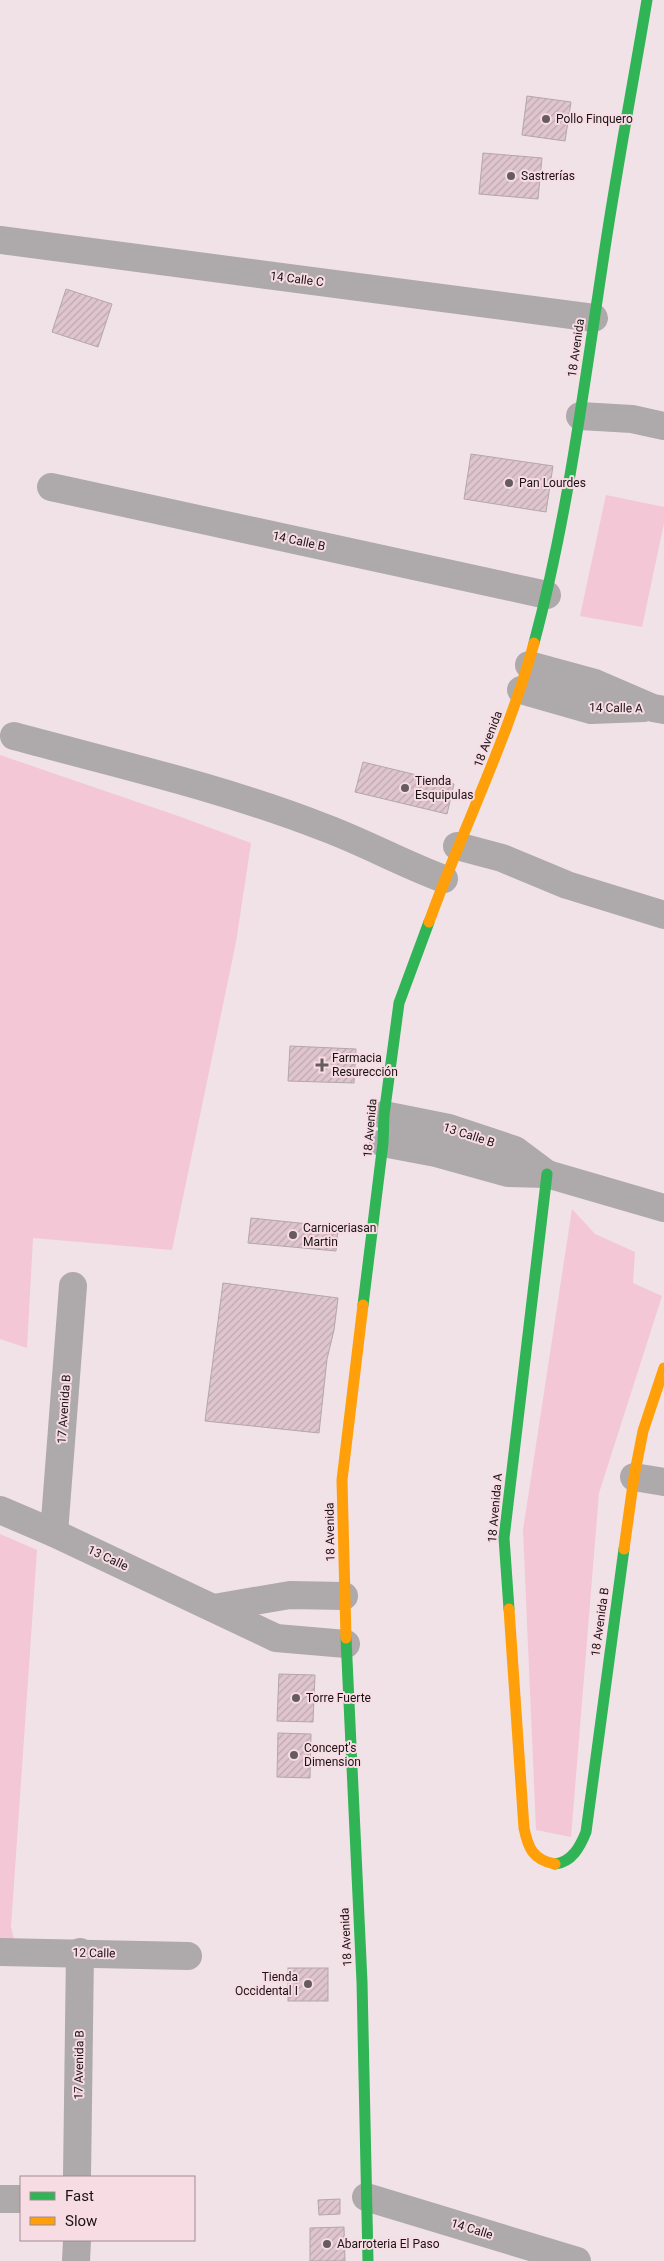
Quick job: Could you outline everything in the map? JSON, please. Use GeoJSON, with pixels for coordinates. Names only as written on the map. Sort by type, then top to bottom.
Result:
{"type":"FeatureCollection","features":[{"type":"Feature","properties":{"kind":"street","name":"18 Avenida"},"geometry":{"type":"LineString","coordinates":[[371,2260],[366,2198],[362,1982],[344,1596],[342,1480],[383,1143],[384,1115],[399,1003],[444,879],[486,781],[525,678],[546,595],[580,416],[594,318],[647,0]]}},
{"type":"Feature","properties":{"kind":"street","name":"14 Calle C"},"geometry":{"type":"LineString","coordinates":[[0,240],[594,318]]}},
{"type":"Feature","properties":{"kind":"street"},"geometry":{"type":"LineString","coordinates":[[580,416],[617,418],[664,426]]}},
{"type":"Feature","properties":{"kind":"street","name":"14 Calle B"},"geometry":{"type":"LineString","coordinates":[[51,487],[546,595]]}},
{"type":"Feature","properties":{"kind":"street","name":"14 Calle A"},"geometry":{"type":"LineString","coordinates":[[525,678],[595,683],[658,709]]}},
{"type":"Feature","properties":{"kind":"street"},"geometry":{"type":"LineString","coordinates":[[14,736],[205,788],[323,827],[444,879]]}},
{"type":"Feature","properties":{"kind":"street"},"geometry":{"type":"LineString","coordinates":[[457,846],[502,858],[567,885],[664,914]]}},
{"type":"Feature","properties":{"kind":"street","name":"13 Calle B"},"geometry":{"type":"LineString","coordinates":[[384,1115],[449,1128],[515,1150],[547,1174]]}},
{"type":"Feature","properties":{"kind":"street","name":"13 Calle B"},"geometry":{"type":"LineString","coordinates":[[383,1143],[436,1152],[508,1173],[547,1174],[664,1208]]}},
{"type":"Feature","properties":{"kind":"street","name":"18 Avenida A"},"geometry":{"type":"LineString","coordinates":[[547,1174],[504,1538],[524,1828],[527,1841],[536,1857],[552,1864]]}},
{"type":"Feature","properties":{"kind":"street","name":"17 Avenida B"},"geometry":{"type":"LineString","coordinates":[[54,1532],[73,1286]]}},
{"type":"Feature","properties":{"kind":"street","name":"18 Avenida B"},"geometry":{"type":"LineString","coordinates":[[552,1864],[568,1860],[580,1849],[586,1832],[634,1476],[643,1431],[664,1368]]}},
{"type":"Feature","properties":{"kind":"street"},"geometry":{"type":"LineString","coordinates":[[634,1476],[664,1482]]}},
{"type":"Feature","properties":{"kind":"street","name":"13 Calle"},"geometry":{"type":"LineString","coordinates":[[0,1510],[54,1532],[276,1638],[346,1644]]}},
{"type":"Feature","properties":{"kind":"street"},"geometry":{"type":"LineString","coordinates":[[214,1608],[290,1595],[344,1596]]}},
{"type":"Feature","properties":{"kind":"street","name":"12 Calle"},"geometry":{"type":"LineString","coordinates":[[0,1952],[80,1952],[188,1956]]}},
{"type":"Feature","properties":{"kind":"street","name":"17 Avenida B"},"geometry":{"type":"LineString","coordinates":[[78,2176],[80,1952]]}},
{"type":"Feature","properties":{"kind":"street","name":"14 Calle"},"geometry":{"type":"LineString","coordinates":[[366,2198],[577,2261]]}},
{"type":"Feature","properties":{"kind":"street"},"geometry":{"type":"LineString","coordinates":[[0,2199],[20,2199]]}},
{"type":"Feature","properties":{"kind":"street"},"geometry":{"type":"LineString","coordinates":[[76,2261],[77,2241]]}},
{"type":"Feature","properties":{"kind":"shaded area"},"geometry":{"type":"Polygon","coordinates":[[[606,495],[664,507],[664,523],[642,627],[580,616],[606,495]]]}},
{"type":"Feature","properties":{"kind":"shaded area"},"geometry":{"type":"Polygon","coordinates":[[[0,755],[251,843],[236,942],[172,1250],[33,1238],[27,1348],[0,1339],[0,755]]]}},
{"type":"Feature","properties":{"kind":"shaded area"},"geometry":{"type":"Polygon","coordinates":[[[572,1209],[595,1234],[635,1252],[633,1283],[662,1296],[599,1493],[571,1837],[536,1830],[523,1530],[572,1209]]]}},
{"type":"Feature","properties":{"kind":"shaded area"},"geometry":{"type":"Polygon","coordinates":[[[0,1534],[37,1550],[11,1927],[14,1939],[0,1939],[0,1534]]]}},
{"type":"Feature","properties":{"kind":"building","name":"Pollo Finquero"},"geometry":{"type":"Polygon","coordinates":[[[527,96],[571,102],[565,141],[522,135],[527,96]]]}},
{"type":"Feature","properties":{"kind":"building","name":"Sastrerías"},"geometry":{"type":"Polygon","coordinates":[[[483,153],[542,158],[538,199],[479,194],[483,153]]]}},
{"type":"Feature","properties":{"kind":"building"},"geometry":{"type":"Polygon","coordinates":[[[66,289],[112,304],[98,347],[52,332],[66,289]]]}},
{"type":"Feature","properties":{"kind":"building","name":"Pan Lourdes"},"geometry":{"type":"Polygon","coordinates":[[[471,454],[553,466],[546,512],[464,499],[471,454]]]}},
{"type":"Feature","properties":{"kind":"building","name":"Tienda Esquipulas"},"geometry":{"type":"Polygon","coordinates":[[[363,762],[454,784],[447,814],[355,792],[363,762]]]}},
{"type":"Feature","properties":{"kind":"building","name":"Farmacia Resurección"},"geometry":{"type":"Polygon","coordinates":[[[290,1046],[356,1049],[354,1083],[288,1081],[290,1046]]]}},
{"type":"Feature","properties":{"kind":"building","name":"Carniceriasan Martin"},"geometry":{"type":"Polygon","coordinates":[[[251,1218],[338,1227],[336,1251],[248,1243],[251,1218]]]}},
{"type":"Feature","properties":{"kind":"building"},"geometry":{"type":"Polygon","coordinates":[[[223,1283],[338,1298],[334,1330],[327,1359],[319,1433],[205,1421],[223,1283]]]}},
{"type":"Feature","properties":{"kind":"building","name":"Torre Fuerte"},"geometry":{"type":"Polygon","coordinates":[[[279,1674],[315,1675],[313,1722],[277,1721],[279,1674]]]}},
{"type":"Feature","properties":{"kind":"building","name":"Concept's Dimension"},"geometry":{"type":"Polygon","coordinates":[[[278,1733],[311,1734],[310,1778],[277,1777],[278,1733]]]}},
{"type":"Feature","properties":{"kind":"building","name":"Tienda Occidental I"},"geometry":{"type":"Polygon","coordinates":[[[288,1968],[328,1968],[328,2001],[288,2001],[288,1968]]]}},
{"type":"Feature","properties":{"kind":"building"},"geometry":{"type":"Polygon","coordinates":[[[340,2199],[340,2214],[319,2215],[318,2200],[340,2199]]]}},
{"type":"Feature","properties":{"kind":"building","name":"Abarroteria El Paso"},"geometry":{"type":"Polygon","coordinates":[[[344,2227],[345,2261],[310,2261],[310,2228],[344,2227]]]}},
{"type":"Feature","properties":{"kind":"traffic: fast"},"geometry":{"type":"LineString","coordinates":[[534,643],[546,597],[565,503],[612,201],[647,0]]}},
{"type":"Feature","properties":{"kind":"traffic: fast"},"geometry":{"type":"LineString","coordinates":[[363,1305],[383,1143],[384,1115],[399,1003],[429,922]]}},
{"type":"Feature","properties":{"kind":"traffic: fast"},"geometry":{"type":"LineString","coordinates":[[509,1609],[504,1538],[547,1174]]}},
{"type":"Feature","properties":{"kind":"traffic: fast"},"geometry":{"type":"LineString","coordinates":[[555,1864],[561,1863],[575,1853],[586,1832],[624,1549]]}},
{"type":"Feature","properties":{"kind":"traffic: fast"},"geometry":{"type":"LineString","coordinates":[[346,1638],[362,1982],[368,2261]]}},
{"type":"Feature","properties":{"kind":"traffic: slow"},"geometry":{"type":"LineString","coordinates":[[429,922],[498,749],[534,643]]}},
{"type":"Feature","properties":{"kind":"traffic: slow"},"geometry":{"type":"LineString","coordinates":[[346,1638],[342,1480],[363,1305]]}},
{"type":"Feature","properties":{"kind":"traffic: slow"},"geometry":{"type":"LineString","coordinates":[[624,1549],[634,1477],[643,1431],[664,1368]]}},
{"type":"Feature","properties":{"kind":"traffic: slow"},"geometry":{"type":"LineString","coordinates":[[509,1609],[524,1828],[527,1842],[533,1852],[541,1860],[555,1864]]}},
{"type":"Feature","properties":{"kind":"place","name":"Pollo Finquero"},"geometry":{"type":"Point","coordinates":[546,119]}},
{"type":"Feature","properties":{"kind":"place","name":"Sastrerías"},"geometry":{"type":"Point","coordinates":[511,176]}},
{"type":"Feature","properties":{"kind":"place","name":"Pan Lourdes"},"geometry":{"type":"Point","coordinates":[509,483]}},
{"type":"Feature","properties":{"kind":"place","name":"Tienda Esquipulas"},"geometry":{"type":"Point","coordinates":[405,788]}},
{"type":"Feature","properties":{"kind":"place","name":"Farmacia Resurección"},"geometry":{"type":"Point","coordinates":[322,1065]}},
{"type":"Feature","properties":{"kind":"place","name":"Carniceriasan Martin"},"geometry":{"type":"Point","coordinates":[293,1235]}},
{"type":"Feature","properties":{"kind":"place","name":"Torre Fuerte"},"geometry":{"type":"Point","coordinates":[296,1698]}},
{"type":"Feature","properties":{"kind":"place","name":"Concept's Dimension"},"geometry":{"type":"Point","coordinates":[294,1755]}},
{"type":"Feature","properties":{"kind":"place","name":"Tienda Occidental I"},"geometry":{"type":"Point","coordinates":[308,1984]}},
{"type":"Feature","properties":{"kind":"place","name":"Abarroteria El Paso"},"geometry":{"type":"Point","coordinates":[327,2244]}}]}
